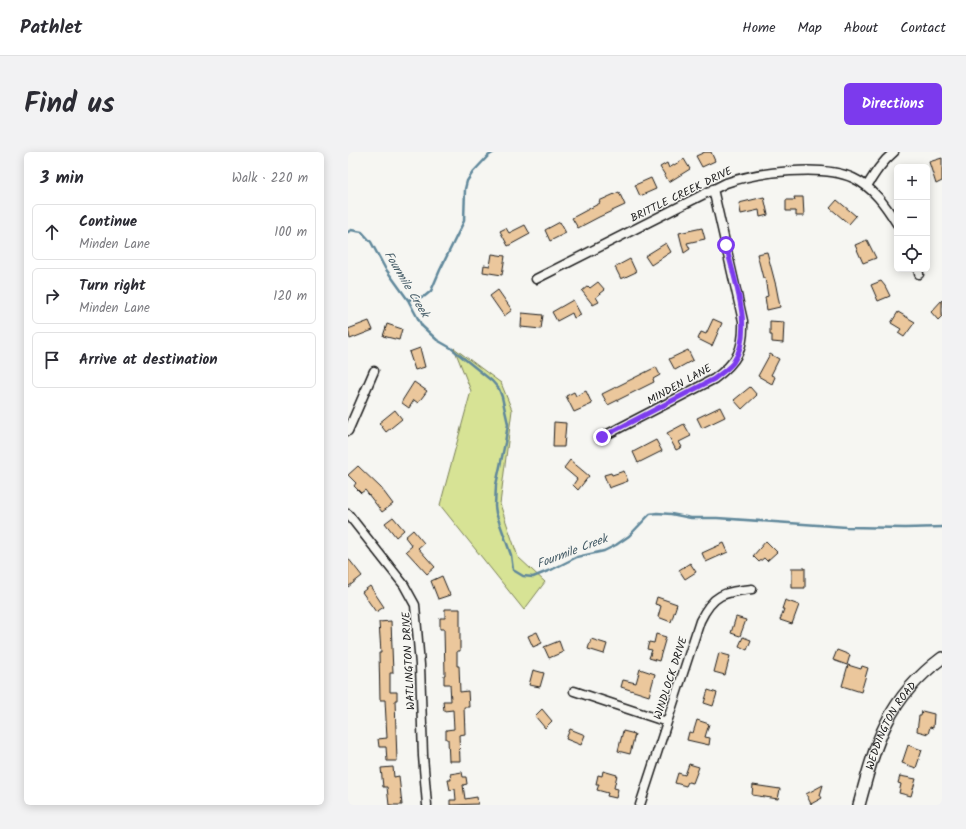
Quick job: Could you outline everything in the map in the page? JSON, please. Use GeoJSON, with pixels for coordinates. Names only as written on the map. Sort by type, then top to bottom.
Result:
{"type":"FeatureCollection","features":[{"type":"Feature","properties":{"kind":"main road","name":"WEDDINGTON ROAD"},"geometry":{"type":"LineString","coordinates":[[859,805],[876,744],[887,720],[908,690],[931,666],[942,658]]}},
{"type":"Feature","properties":{"kind":"street"},"geometry":{"type":"LineString","coordinates":[[867,186],[878,168],[894,152]]}},
{"type":"Feature","properties":{"kind":"street","name":"BRITTLE CREEK DRIVE"},"geometry":{"type":"LineString","coordinates":[[536,279],[726,182],[750,176],[799,172],[831,172],[842,174],[867,186],[894,219]]}},
{"type":"Feature","properties":{"kind":"street","name":"MINDEN LANE"},"geometry":{"type":"LineString","coordinates":[[602,437],[714,379],[728,368],[738,352],[742,342],[743,321],[713,189]]}},
{"type":"Feature","properties":{"kind":"street"},"geometry":{"type":"LineString","coordinates":[[348,431],[374,371]]}},
{"type":"Feature","properties":{"kind":"street","name":"WATLINGTON DRIVE"},"geometry":{"type":"LineString","coordinates":[[348,514],[404,585],[415,605],[420,665],[423,756],[427,805]]}},
{"type":"Feature","properties":{"kind":"street","name":"WINDLOCK DRIVE"},"geometry":{"type":"LineString","coordinates":[[640,805],[700,620],[710,603],[723,595],[733,591],[752,589]]}},
{"type":"Feature","properties":{"kind":"street"},"geometry":{"type":"LineString","coordinates":[[574,691],[667,722]]}},
{"type":"Feature","properties":{"kind":"green space"},"geometry":{"type":"Polygon","coordinates":[[[454,348],[501,383],[512,410],[500,504],[518,557],[545,582],[524,610],[440,505],[471,391],[454,348]]]}},
{"type":"Feature","properties":{"kind":"building"},"geometry":{"type":"Polygon","coordinates":[[[705,152],[711,152],[715,161],[702,167],[696,156],[705,152]]]}},
{"type":"Feature","properties":{"kind":"building"},"geometry":{"type":"Polygon","coordinates":[[[942,158],[942,181],[936,184],[930,164],[929,162],[942,158]]]}},
{"type":"Feature","properties":{"kind":"building"},"geometry":{"type":"Polygon","coordinates":[[[684,159],[690,169],[669,182],[660,167],[667,163],[669,168],[684,159]]]}},
{"type":"Feature","properties":{"kind":"building"},"geometry":{"type":"Polygon","coordinates":[[[651,178],[656,189],[640,196],[635,185],[651,178]]]}},
{"type":"Feature","properties":{"kind":"building"},"geometry":{"type":"Polygon","coordinates":[[[619,192],[625,205],[578,228],[572,218],[600,203],[599,201],[619,192]]]}},
{"type":"Feature","properties":{"kind":"building"},"geometry":{"type":"Polygon","coordinates":[[[764,197],[768,215],[760,217],[759,210],[741,214],[739,203],[764,197]]]}},
{"type":"Feature","properties":{"kind":"building"},"geometry":{"type":"Polygon","coordinates":[[[794,197],[803,197],[804,216],[796,216],[796,211],[786,211],[786,200],[795,200],[794,197]]]}},
{"type":"Feature","properties":{"kind":"building"},"geometry":{"type":"Polygon","coordinates":[[[837,200],[856,216],[849,224],[830,208],[837,200]]]}},
{"type":"Feature","properties":{"kind":"building"},"geometry":{"type":"Polygon","coordinates":[[[560,222],[566,233],[550,241],[545,230],[560,222]]]}},
{"type":"Feature","properties":{"kind":"building"},"geometry":{"type":"Polygon","coordinates":[[[525,225],[530,234],[508,246],[500,231],[506,228],[509,233],[525,225]]]}},
{"type":"Feature","properties":{"kind":"building"},"geometry":{"type":"Polygon","coordinates":[[[702,228],[705,239],[687,243],[690,249],[684,253],[679,233],[702,228]]]}},
{"type":"Feature","properties":{"kind":"building"},"geometry":{"type":"Polygon","coordinates":[[[867,240],[876,258],[863,263],[855,245],[867,240]]]}},
{"type":"Feature","properties":{"kind":"building"},"geometry":{"type":"Polygon","coordinates":[[[666,243],[671,252],[651,265],[645,256],[666,243]]]}},
{"type":"Feature","properties":{"kind":"building"},"geometry":{"type":"Polygon","coordinates":[[[767,252],[780,307],[767,310],[765,297],[768,296],[765,278],[763,278],[757,254],[767,252]]]}},
{"type":"Feature","properties":{"kind":"building"},"geometry":{"type":"Polygon","coordinates":[[[492,254],[505,256],[502,275],[483,272],[484,265],[490,266],[492,254]]]}},
{"type":"Feature","properties":{"kind":"building"},"geometry":{"type":"Polygon","coordinates":[[[630,259],[636,272],[621,279],[615,267],[630,259]]]}},
{"type":"Feature","properties":{"kind":"building"},"geometry":{"type":"Polygon","coordinates":[[[881,281],[890,296],[878,301],[871,285],[881,281]]]}},
{"type":"Feature","properties":{"kind":"building"},"geometry":{"type":"Polygon","coordinates":[[[598,282],[605,290],[596,297],[599,302],[593,305],[582,291],[588,286],[590,288],[598,282]]]}},
{"type":"Feature","properties":{"kind":"building"},"geometry":{"type":"Polygon","coordinates":[[[498,290],[512,310],[504,316],[490,296],[498,290]]]}},
{"type":"Feature","properties":{"kind":"building"},"geometry":{"type":"Polygon","coordinates":[[[573,300],[581,315],[574,318],[572,313],[557,321],[552,312],[573,300]]]}},
{"type":"Feature","properties":{"kind":"building"},"geometry":{"type":"Polygon","coordinates":[[[942,300],[942,316],[938,320],[931,312],[942,300]]]}},
{"type":"Feature","properties":{"kind":"building"},"geometry":{"type":"Polygon","coordinates":[[[898,312],[915,322],[904,337],[898,333],[901,329],[891,323],[898,312]]]}},
{"type":"Feature","properties":{"kind":"building"},"geometry":{"type":"Polygon","coordinates":[[[522,313],[543,315],[541,329],[521,327],[522,313]]]}},
{"type":"Feature","properties":{"kind":"building"},"geometry":{"type":"Polygon","coordinates":[[[713,319],[722,323],[712,346],[698,339],[701,332],[706,334],[713,319]]]}},
{"type":"Feature","properties":{"kind":"building"},"geometry":{"type":"Polygon","coordinates":[[[369,321],[373,330],[350,339],[348,329],[369,321]]]}},
{"type":"Feature","properties":{"kind":"building"},"geometry":{"type":"Polygon","coordinates":[[[770,321],[784,322],[783,343],[772,342],[772,335],[770,335],[770,321]]]}},
{"type":"Feature","properties":{"kind":"building"},"geometry":{"type":"Polygon","coordinates":[[[387,324],[402,329],[399,340],[383,336],[387,324]]]}},
{"type":"Feature","properties":{"kind":"building"},"geometry":{"type":"Polygon","coordinates":[[[420,348],[425,367],[415,370],[409,352],[420,348]]]}},
{"type":"Feature","properties":{"kind":"building"},"geometry":{"type":"Polygon","coordinates":[[[688,350],[693,360],[675,370],[669,359],[688,350]]]}},
{"type":"Feature","properties":{"kind":"building"},"geometry":{"type":"Polygon","coordinates":[[[770,354],[779,359],[771,375],[775,377],[772,384],[758,376],[770,354]]]}},
{"type":"Feature","properties":{"kind":"building"},"geometry":{"type":"Polygon","coordinates":[[[656,367],[660,375],[653,379],[654,382],[608,405],[602,394],[656,367]]]}},
{"type":"Feature","properties":{"kind":"building"},"geometry":{"type":"Polygon","coordinates":[[[414,382],[427,391],[418,403],[414,400],[409,408],[402,403],[402,401],[414,382]]]}},
{"type":"Feature","properties":{"kind":"building"},"geometry":{"type":"Polygon","coordinates":[[[750,387],[757,395],[742,409],[734,400],[750,387]]]}},
{"type":"Feature","properties":{"kind":"building"},"geometry":{"type":"Polygon","coordinates":[[[586,391],[592,404],[574,412],[566,396],[574,392],[576,396],[586,391]]]}},
{"type":"Feature","properties":{"kind":"building"},"geometry":{"type":"Polygon","coordinates":[[[720,407],[725,417],[702,428],[697,418],[720,407]]]}},
{"type":"Feature","properties":{"kind":"building"},"geometry":{"type":"Polygon","coordinates":[[[395,410],[402,419],[386,432],[379,423],[395,410]]]}},
{"type":"Feature","properties":{"kind":"building"},"geometry":{"type":"Polygon","coordinates":[[[554,422],[566,423],[564,447],[553,447],[554,422]]]}},
{"type":"Feature","properties":{"kind":"building"},"geometry":{"type":"Polygon","coordinates":[[[684,424],[691,436],[679,442],[682,447],[676,450],[667,433],[684,424]]]}},
{"type":"Feature","properties":{"kind":"building"},"geometry":{"type":"Polygon","coordinates":[[[656,440],[662,451],[638,463],[633,452],[656,440]]]}},
{"type":"Feature","properties":{"kind":"building"},"geometry":{"type":"Polygon","coordinates":[[[570,460],[589,476],[578,490],[573,485],[577,479],[564,468],[570,460]]]}},
{"type":"Feature","properties":{"kind":"building"},"geometry":{"type":"Polygon","coordinates":[[[358,466],[381,488],[393,504],[382,512],[365,490],[361,493],[354,486],[356,483],[348,475],[358,466]]]}},
{"type":"Feature","properties":{"kind":"building"},"geometry":{"type":"Polygon","coordinates":[[[624,471],[628,481],[609,488],[604,475],[611,473],[612,475],[624,471]]]}},
{"type":"Feature","properties":{"kind":"building"},"geometry":{"type":"Polygon","coordinates":[[[393,517],[404,530],[396,537],[385,523],[393,517]]]}},
{"type":"Feature","properties":{"kind":"building"},"geometry":{"type":"Polygon","coordinates":[[[413,530],[424,543],[418,548],[435,567],[427,574],[406,551],[412,546],[405,537],[413,530]]]}},
{"type":"Feature","properties":{"kind":"building"},"geometry":{"type":"Polygon","coordinates":[[[766,541],[777,552],[767,561],[764,558],[759,562],[753,556],[766,541]]]}},
{"type":"Feature","properties":{"kind":"building"},"geometry":{"type":"Polygon","coordinates":[[[724,543],[728,552],[706,562],[702,553],[724,543]]]}},
{"type":"Feature","properties":{"kind":"building"},"geometry":{"type":"Polygon","coordinates":[[[348,558],[362,576],[348,587],[348,558]]]}},
{"type":"Feature","properties":{"kind":"building"},"geometry":{"type":"Polygon","coordinates":[[[690,563],[696,572],[685,579],[679,570],[690,563]]]}},
{"type":"Feature","properties":{"kind":"building"},"geometry":{"type":"Polygon","coordinates":[[[792,568],[805,568],[805,588],[792,588],[792,568]]]}},
{"type":"Feature","properties":{"kind":"building"},"geometry":{"type":"Polygon","coordinates":[[[442,576],[450,595],[438,599],[431,581],[442,576]]]}},
{"type":"Feature","properties":{"kind":"building"},"geometry":{"type":"Polygon","coordinates":[[[370,586],[384,607],[376,612],[362,592],[370,586]]]}},
{"type":"Feature","properties":{"kind":"building"},"geometry":{"type":"Polygon","coordinates":[[[657,597],[677,604],[671,622],[658,617],[661,606],[655,604],[657,597]]]}},
{"type":"Feature","properties":{"kind":"building"},"geometry":{"type":"Polygon","coordinates":[[[785,600],[799,605],[792,624],[780,620],[784,609],[782,609],[785,600]]]}},
{"type":"Feature","properties":{"kind":"building"},"geometry":{"type":"Polygon","coordinates":[[[445,609],[460,609],[460,651],[457,651],[457,666],[459,666],[460,692],[468,691],[469,707],[464,707],[465,734],[459,735],[460,761],[449,761],[448,739],[446,739],[446,730],[454,729],[453,710],[444,711],[443,701],[451,701],[450,684],[444,684],[444,629],[440,629],[440,618],[445,618],[445,609]]]}},
{"type":"Feature","properties":{"kind":"building"},"geometry":{"type":"Polygon","coordinates":[[[736,617],[746,620],[740,636],[731,633],[736,617]]]}},
{"type":"Feature","properties":{"kind":"building"},"geometry":{"type":"Polygon","coordinates":[[[391,621],[393,673],[390,673],[390,692],[397,692],[397,700],[395,700],[397,761],[387,761],[386,747],[379,747],[378,739],[387,738],[385,700],[380,700],[379,653],[381,653],[379,622],[391,621]]]}},
{"type":"Feature","properties":{"kind":"building"},"geometry":{"type":"Polygon","coordinates":[[[537,632],[542,643],[533,647],[528,636],[537,632]]]}},
{"type":"Feature","properties":{"kind":"building"},"geometry":{"type":"Polygon","coordinates":[[[656,634],[666,637],[659,661],[649,658],[652,650],[647,649],[649,642],[654,643],[656,634]]]}},
{"type":"Feature","properties":{"kind":"building"},"geometry":{"type":"Polygon","coordinates":[[[743,637],[751,640],[747,650],[739,646],[743,637]]]}},
{"type":"Feature","properties":{"kind":"building"},"geometry":{"type":"Polygon","coordinates":[[[591,639],[607,644],[604,654],[588,649],[591,639]]]}},
{"type":"Feature","properties":{"kind":"building"},"geometry":{"type":"Polygon","coordinates":[[[559,641],[563,652],[549,658],[544,647],[559,641]]]}},
{"type":"Feature","properties":{"kind":"building"},"geometry":{"type":"Polygon","coordinates":[[[837,650],[850,655],[847,665],[833,660],[837,650]]]}},
{"type":"Feature","properties":{"kind":"building"},"geometry":{"type":"Polygon","coordinates":[[[719,653],[730,656],[725,675],[714,672],[719,653]]]}},
{"type":"Feature","properties":{"kind":"building"},"geometry":{"type":"Polygon","coordinates":[[[848,665],[861,669],[862,666],[868,668],[861,692],[842,686],[848,665]]]}},
{"type":"Feature","properties":{"kind":"building"},"geometry":{"type":"Polygon","coordinates":[[[640,669],[655,674],[649,696],[621,687],[623,680],[636,683],[640,669]]]}},
{"type":"Feature","properties":{"kind":"building"},"geometry":{"type":"Polygon","coordinates":[[[533,670],[544,673],[540,687],[529,685],[533,670]]]}},
{"type":"Feature","properties":{"kind":"building"},"geometry":{"type":"Polygon","coordinates":[[[708,690],[717,693],[713,706],[704,703],[708,690]]]}},
{"type":"Feature","properties":{"kind":"building"},"geometry":{"type":"Polygon","coordinates":[[[542,709],[552,721],[545,728],[535,716],[542,709]]]}},
{"type":"Feature","properties":{"kind":"building"},"geometry":{"type":"Polygon","coordinates":[[[922,711],[934,714],[933,728],[930,727],[928,734],[917,731],[919,716],[921,716],[922,711]]]}},
{"type":"Feature","properties":{"kind":"building"},"geometry":{"type":"Polygon","coordinates":[[[697,720],[709,724],[705,737],[710,738],[709,745],[687,740],[689,732],[693,733],[697,720]]]}},
{"type":"Feature","properties":{"kind":"building"},"geometry":{"type":"Polygon","coordinates":[[[570,729],[585,735],[581,745],[566,739],[570,729]]]}},
{"type":"Feature","properties":{"kind":"building"},"geometry":{"type":"Polygon","coordinates":[[[623,731],[635,734],[630,754],[618,751],[623,731]]]}},
{"type":"Feature","properties":{"kind":"building"},"geometry":{"type":"Polygon","coordinates":[[[908,745],[922,750],[916,768],[902,763],[908,745]]]}},
{"type":"Feature","properties":{"kind":"building"},"geometry":{"type":"Polygon","coordinates":[[[689,764],[699,767],[693,783],[688,782],[686,786],[675,783],[678,773],[685,775],[689,764]]]}},
{"type":"Feature","properties":{"kind":"building"},"geometry":{"type":"Polygon","coordinates":[[[393,767],[394,777],[399,776],[402,805],[389,805],[387,787],[383,787],[381,768],[393,767]]]}},
{"type":"Feature","properties":{"kind":"building"},"geometry":{"type":"Polygon","coordinates":[[[603,771],[617,775],[614,788],[618,789],[616,798],[607,796],[608,793],[597,790],[599,784],[596,784],[598,775],[602,776],[603,771]]]}},
{"type":"Feature","properties":{"kind":"building"},"geometry":{"type":"Polygon","coordinates":[[[462,772],[463,777],[466,777],[467,784],[463,785],[465,799],[477,797],[478,804],[450,805],[450,800],[456,800],[455,789],[450,790],[448,780],[451,780],[450,774],[462,772]]]}},
{"type":"Feature","properties":{"kind":"building"},"geometry":{"type":"Polygon","coordinates":[[[900,776],[916,779],[911,796],[899,793],[901,784],[898,783],[900,776]]]}},
{"type":"Feature","properties":{"kind":"building"},"geometry":{"type":"Polygon","coordinates":[[[753,785],[780,789],[778,799],[752,795],[753,785]]]}},
{"type":"Feature","properties":{"kind":"building"},"geometry":{"type":"Polygon","coordinates":[[[823,785],[820,795],[822,798],[811,804],[806,794],[823,785]]]}},
{"type":"Feature","properties":{"kind":"waterway"},"geometry":{"type":"LineString","coordinates":[[408,300],[425,296],[431,291],[464,221],[465,189],[467,181],[473,172],[488,156],[494,152]]}},
{"type":"Feature","properties":{"kind":"waterway","name":"Fourmile Creek"},"geometry":{"type":"LineString","coordinates":[[348,232],[351,230],[362,232],[371,242],[385,268],[408,300],[422,326],[437,340],[451,348],[492,381],[499,389],[508,424],[496,485],[495,506],[496,513],[511,555],[513,570],[523,576],[533,577],[577,557],[604,551],[629,536],[650,514],[657,513],[691,518],[717,518],[846,527],[942,527]]}},
{"type":"Feature","properties":{"kind":"route"},"geometry":{"type":"LineString","coordinates":[[602,437],[714,379],[733,362],[742,342],[743,321],[741,306],[726,245]]}}]}
